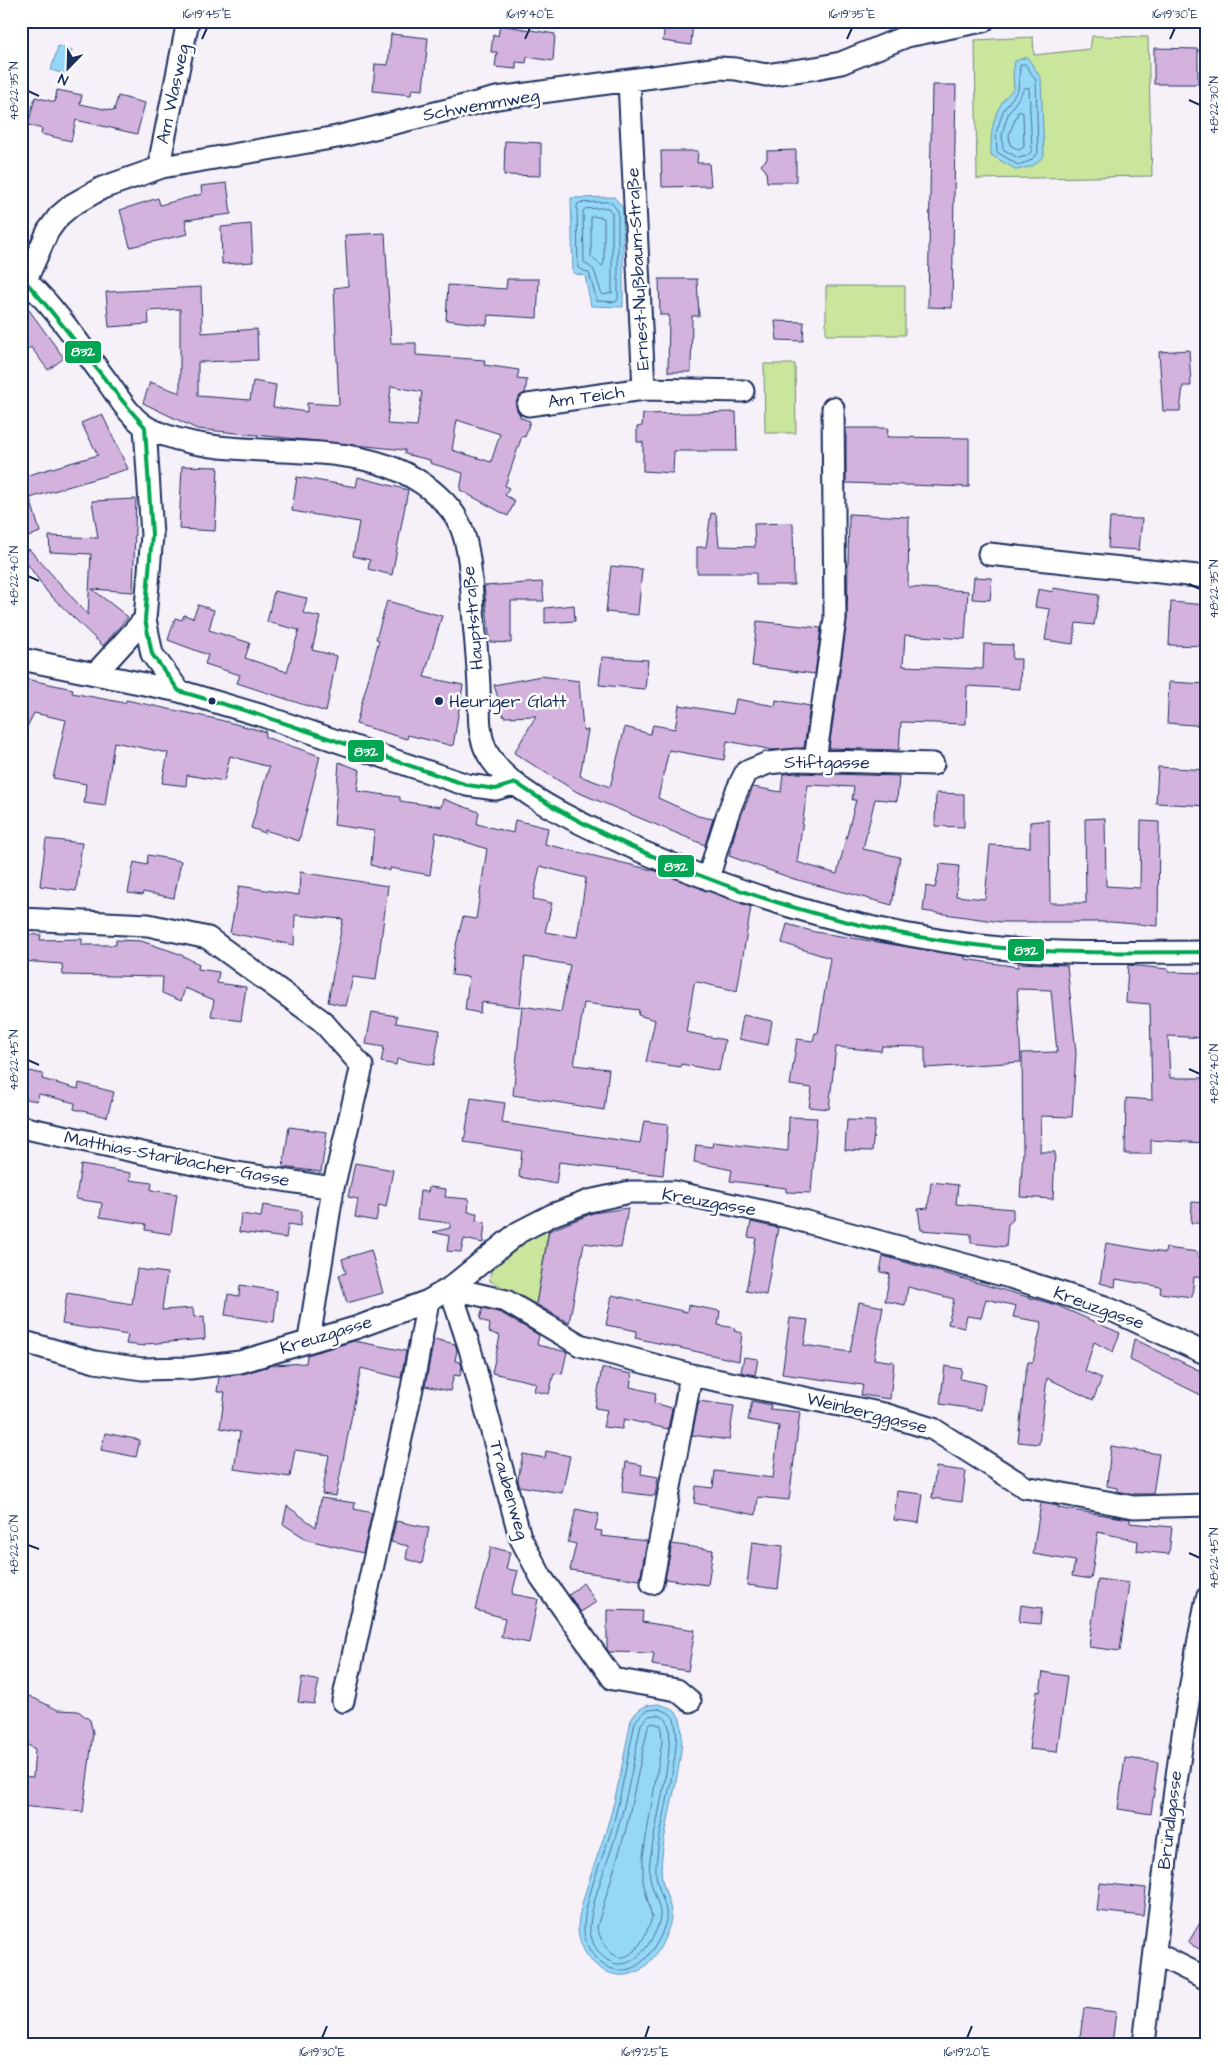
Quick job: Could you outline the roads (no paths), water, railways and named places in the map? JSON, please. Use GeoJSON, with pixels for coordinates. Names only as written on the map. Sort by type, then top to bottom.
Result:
{"type":"FeatureCollection","features":[{"type":"Feature","properties":{"kind":"street","name":"Am Wasweg"},"geometry":{"type":"LineString","coordinates":[[162,167],[160,155],[188,21]]}},
{"type":"Feature","properties":{"kind":"street","name":"Schwemmweg"},"geometry":{"type":"LineString","coordinates":[[24,279],[48,231],[66,211],[102,188],[162,167],[337,137],[487,99],[719,68],[736,69],[766,75],[816,68],[841,63],[907,36],[983,21]]}},
{"type":"Feature","properties":{"kind":"street","name":"Ernest-Nußbaum-Straße"},"geometry":{"type":"LineString","coordinates":[[629,81],[644,389],[743,391]]}},
{"type":"Feature","properties":{"kind":"street","name":"Hauptstraße"},"geometry":{"type":"LineString","coordinates":[[24,279],[84,351],[121,401],[145,427],[165,436],[193,443],[328,454],[364,461],[410,476],[442,499],[455,514],[467,546],[479,688],[480,731],[491,759],[516,783],[540,801],[577,822],[708,879],[816,916],[947,942],[1001,948],[1063,952],[1207,952]]}},
{"type":"Feature","properties":{"kind":"street","name":"Am Teich"},"geometry":{"type":"LineString","coordinates":[[528,405],[644,389]]}},
{"type":"Feature","properties":{"kind":"street"},"geometry":{"type":"LineString","coordinates":[[815,760],[835,619],[833,408]]}},
{"type":"Feature","properties":{"kind":"street"},"geometry":{"type":"LineString","coordinates":[[145,427],[152,535],[145,619],[152,654],[179,691]]}},
{"type":"Feature","properties":{"kind":"street"},"geometry":{"type":"LineString","coordinates":[[989,554],[1207,577]]}},
{"type":"Feature","properties":{"kind":"street"},"geometry":{"type":"LineString","coordinates":[[96,673],[145,619]]}},
{"type":"Feature","properties":{"kind":"street"},"geometry":{"type":"LineString","coordinates":[[21,659],[179,691],[263,716],[467,785],[496,789],[516,783]]}},
{"type":"Feature","properties":{"kind":"street","name":"Stiftgasse"},"geometry":{"type":"LineString","coordinates":[[708,879],[728,810],[746,772],[768,762],[815,760],[933,764]]}},
{"type":"Feature","properties":{"kind":"street"},"geometry":{"type":"LineString","coordinates":[[21,919],[148,925],[208,938],[322,1021],[362,1066],[333,1188],[309,1340]]}},
{"type":"Feature","properties":{"kind":"street","name":"Matthias-Staribacher-Gasse"},"geometry":{"type":"LineString","coordinates":[[21,1127],[231,1172],[333,1188]]}},
{"type":"Feature","properties":{"kind":"street","name":"Kreuzgasse"},"geometry":{"type":"LineString","coordinates":[[21,1341],[94,1362],[151,1368],[190,1368],[240,1362],[358,1327],[428,1301],[450,1288],[520,1232],[552,1215],[589,1201],[630,1192],[674,1192],[788,1217],[1010,1277],[1105,1307],[1207,1354]]}},
{"type":"Feature","properties":{"kind":"street","name":"Weinberggasse"},"geometry":{"type":"LineString","coordinates":[[450,1288],[506,1301],[580,1345],[691,1375],[884,1414],[933,1428],[1026,1487],[1134,1507],[1207,1505]]}},
{"type":"Feature","properties":{"kind":"street","name":"Traubenweg"},"geometry":{"type":"LineString","coordinates":[[450,1288],[470,1349],[520,1537],[541,1576],[613,1679],[677,1690],[690,1702]]}},
{"type":"Feature","properties":{"kind":"street"},"geometry":{"type":"LineString","coordinates":[[343,1701],[412,1388],[428,1301]]}},
{"type":"Feature","properties":{"kind":"street"},"geometry":{"type":"LineString","coordinates":[[652,1583],[691,1375]]}},
{"type":"Feature","properties":{"kind":"street","name":"Bründlgasse"},"geometry":{"type":"LineString","coordinates":[[1144,2044],[1179,1753],[1189,1686],[1207,1598]]}},
{"type":"Feature","properties":{"kind":"street"},"geometry":{"type":"LineString","coordinates":[[1155,1953],[1207,1979]]}},
{"type":"Feature","properties":{"kind":"water"},"geometry":{"type":"Polygon","coordinates":[[[58,46],[72,50],[65,74],[51,70],[58,46]]]}},
{"type":"Feature","properties":{"kind":"water"},"geometry":{"type":"Polygon","coordinates":[[[1027,57],[1041,78],[1044,156],[1033,166],[1017,170],[991,155],[991,137],[998,111],[1007,95],[1014,89],[1013,73],[1015,61],[1027,57]]]}},
{"type":"Feature","properties":{"kind":"water"},"geometry":{"type":"Polygon","coordinates":[[[614,197],[623,208],[623,307],[591,306],[585,276],[573,273],[571,198],[614,197]]]}},
{"type":"Feature","properties":{"kind":"water"},"geometry":{"type":"Polygon","coordinates":[[[659,1704],[676,1713],[680,1719],[682,1732],[679,1766],[661,1863],[662,1879],[670,1906],[671,1917],[663,1941],[652,1959],[638,1971],[629,1975],[619,1975],[603,1970],[585,1952],[579,1937],[579,1918],[585,1892],[611,1814],[631,1720],[643,1708],[659,1704]]]}},
{"type":"Feature","properties":{"kind":"waterway"},"geometry":{"type":"LineString","coordinates":[[21,180],[24,185],[26,203],[21,226]]}},
{"type":"Feature","properties":{"kind":"place","name":"Heuriger Glatt"},"geometry":{"type":"Point","coordinates":[439,701]}}]}
